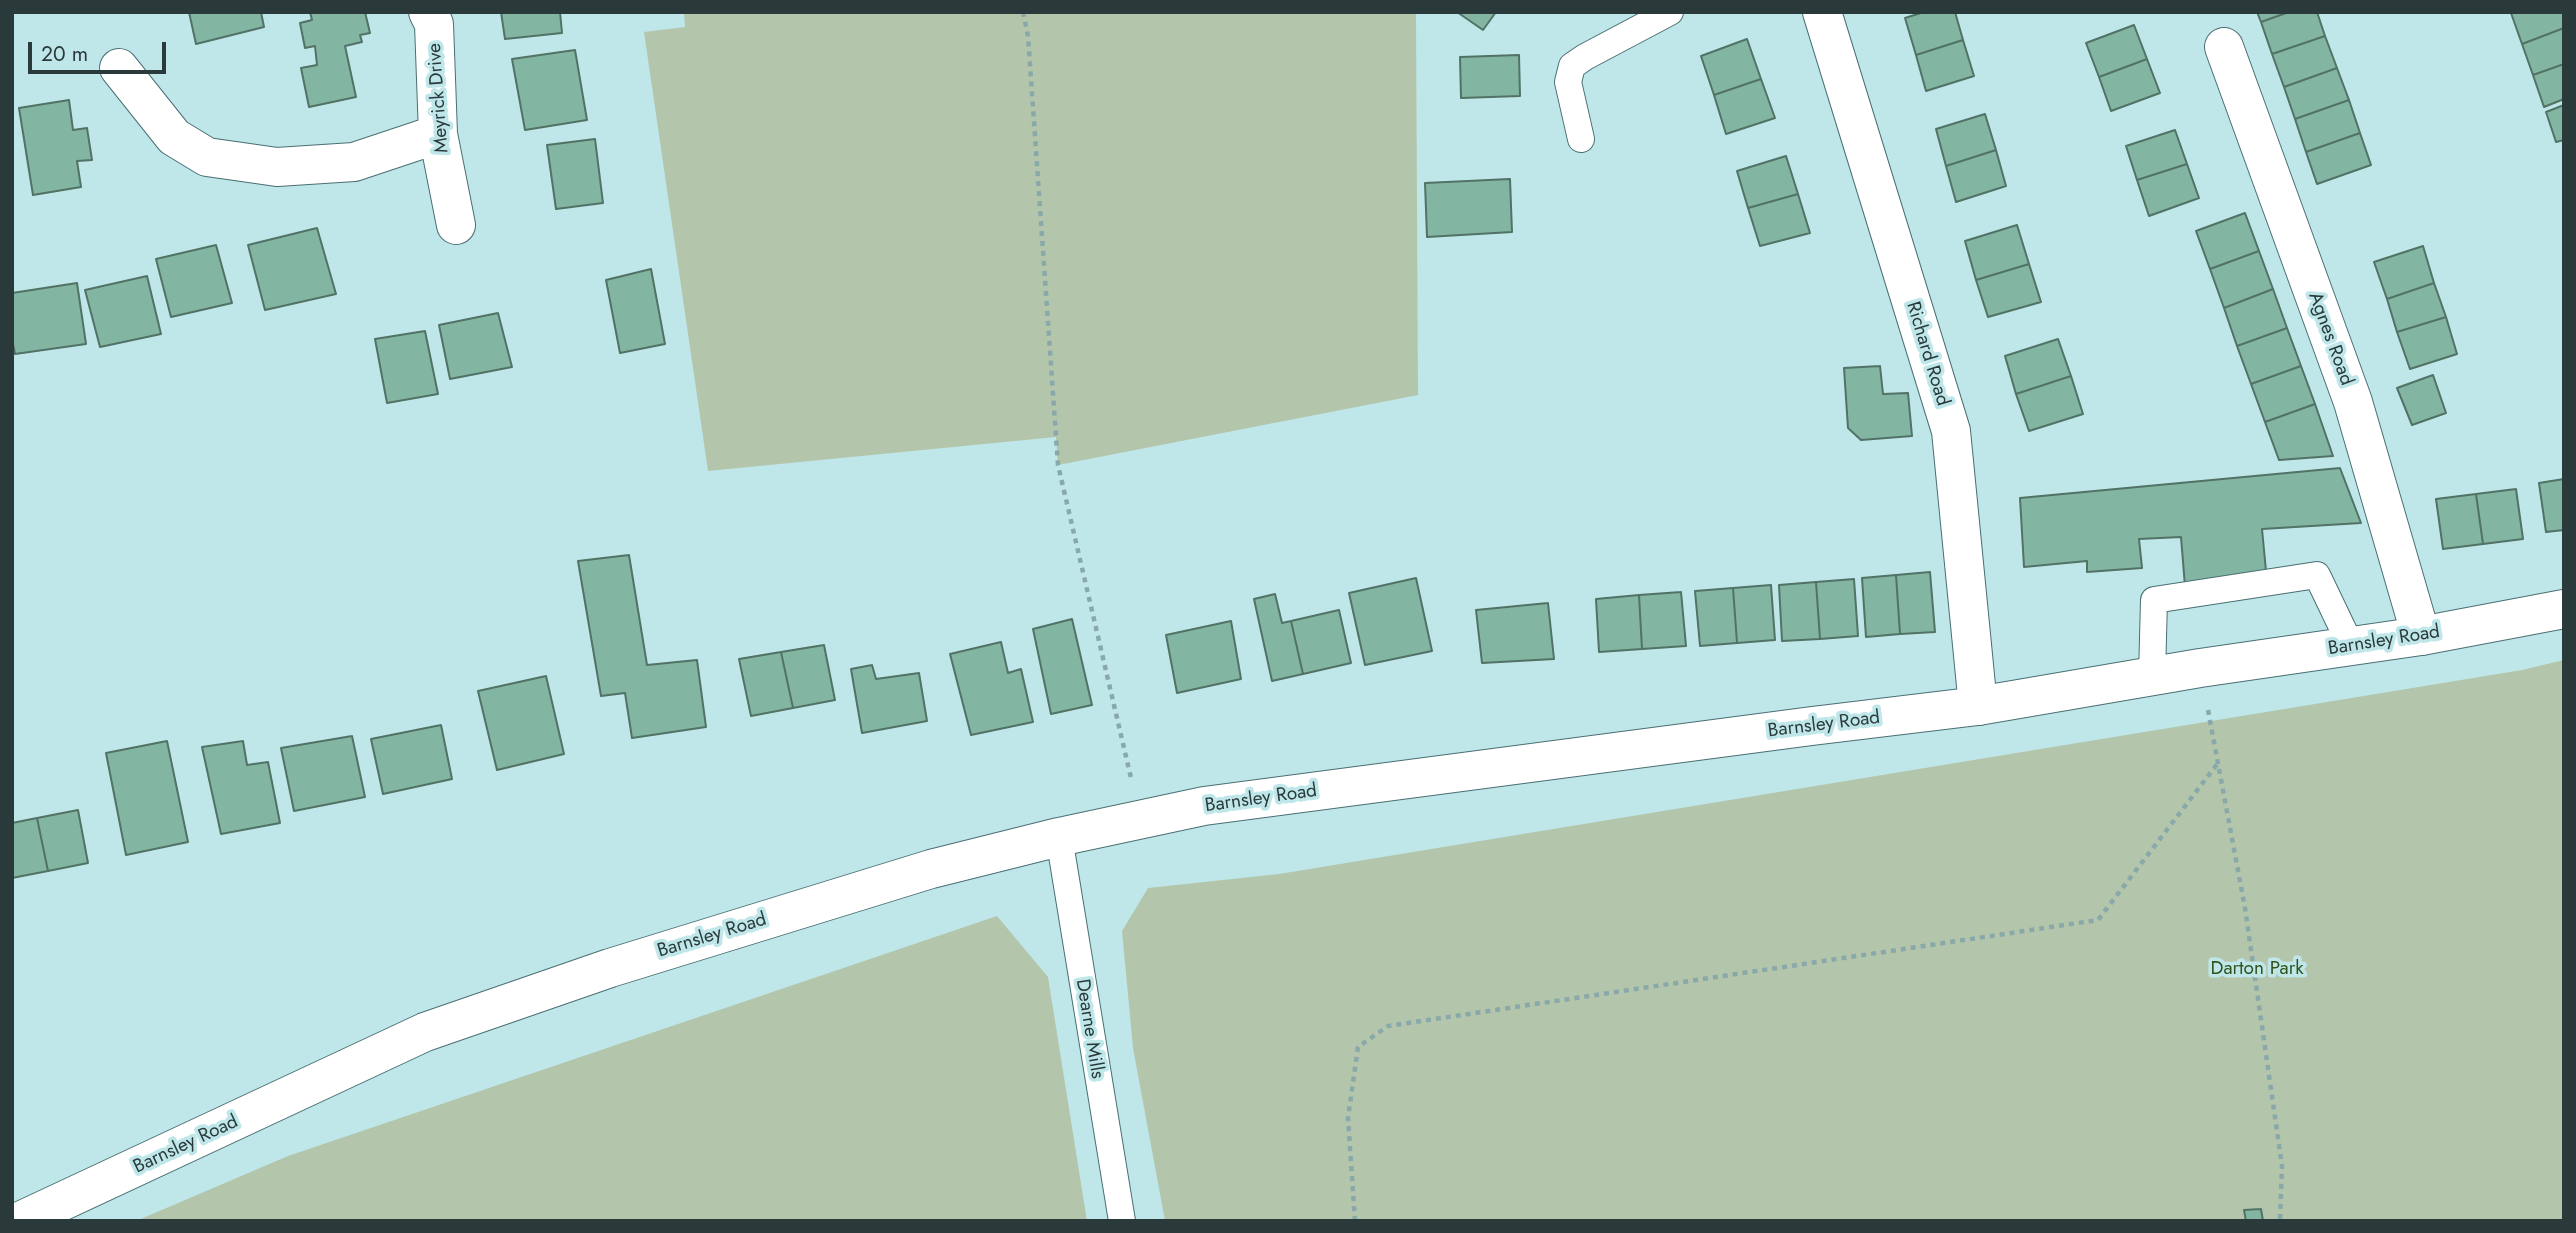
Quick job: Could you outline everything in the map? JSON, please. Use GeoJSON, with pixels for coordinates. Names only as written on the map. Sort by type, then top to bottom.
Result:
{"type":"FeatureCollection","features":[{"type":"Feature","properties":{"kind":"main road","name":"Meyrick Drive"},"geometry":{"type":"LineString","coordinates":[[428,12],[434,24],[438,134],[456,225]]}},
{"type":"Feature","properties":{"kind":"main road","name":"Richard Road"},"geometry":{"type":"LineString","coordinates":[[1822,12],[1951,431],[1979,706]]}},
{"type":"Feature","properties":{"kind":"main road","name":"Agnes Road"},"geometry":{"type":"LineString","coordinates":[[2224,47],[2353,402],[2421,636]]}},
{"type":"Feature","properties":{"kind":"main road"},"geometry":{"type":"LineString","coordinates":[[119,68],[174,138],[207,157],[277,167],[354,162],[438,134]]}},
{"type":"Feature","properties":{"kind":"main road","name":"Barnsley Road"},"geometry":{"type":"LineString","coordinates":[[20,1221],[425,1032],[610,968],[764,920],[931,869],[1059,838],[1204,806],[1979,706],[2200,668],[2421,636],[2564,609]]}},
{"type":"Feature","properties":{"kind":"lane"},"geometry":{"type":"LineString","coordinates":[[1581,139],[1568,82],[1572,66],[1670,12]]}},
{"type":"Feature","properties":{"kind":"lane"},"geometry":{"type":"LineString","coordinates":[[2152,676],[2154,600],[2317,575],[2351,646]]}},
{"type":"Feature","properties":{"kind":"lane","name":"Dearne Mills"},"geometry":{"type":"LineString","coordinates":[[1059,838],[1122,1221]]}},
{"type":"Feature","properties":{"kind":"path"},"geometry":{"type":"LineString","coordinates":[[1023,12],[1028,36],[1058,465],[1141,820]]}},
{"type":"Feature","properties":{"kind":"path"},"geometry":{"type":"LineString","coordinates":[[2200,668],[2245,908],[2282,1166],[2280,1221]]}},
{"type":"Feature","properties":{"kind":"path"},"geometry":{"type":"LineString","coordinates":[[1356,1221],[1349,1118],[1358,1047],[1388,1026],[2098,919],[2218,763]]}},
{"type":"Feature","properties":{"kind":"green space"},"geometry":{"type":"Polygon","coordinates":[[[684,12],[1416,12],[1418,395],[1058,465],[1056,437],[708,471],[644,32],[685,27],[684,12]]]}},
{"type":"Feature","properties":{"kind":"green space","name":"Darton Park"},"geometry":{"type":"Polygon","coordinates":[[[2564,660],[2564,1221],[1165,1221],[1133,1048],[1122,931],[1148,888],[1279,874],[2522,670],[2564,660]]]}},
{"type":"Feature","properties":{"kind":"green space"},"geometry":{"type":"Polygon","coordinates":[[[997,916],[1048,977],[1087,1221],[136,1221],[288,1156],[997,916]]]}},
{"type":"Feature","properties":{"kind":"building"},"geometry":{"type":"Polygon","coordinates":[[[189,12],[261,12],[264,27],[196,44],[189,12]]]}},
{"type":"Feature","properties":{"kind":"building"},"geometry":{"type":"Polygon","coordinates":[[[310,12],[365,12],[370,33],[360,35],[362,42],[345,46],[356,97],[309,107],[301,68],[317,65],[315,46],[305,48],[300,23],[312,20],[310,12]]]}},
{"type":"Feature","properties":{"kind":"building"},"geometry":{"type":"Polygon","coordinates":[[[501,12],[560,12],[562,33],[505,39],[501,12]]]}},
{"type":"Feature","properties":{"kind":"building"},"geometry":{"type":"Polygon","coordinates":[[[1457,12],[1496,12],[1483,30],[1457,12]]]}},
{"type":"Feature","properties":{"kind":"building"},"geometry":{"type":"Polygon","coordinates":[[[1924,12],[1955,12],[1963,40],[1916,55],[1905,18],[1924,12]]]}},
{"type":"Feature","properties":{"kind":"building"},"geometry":{"type":"Polygon","coordinates":[[[2257,12],[2289,12],[2261,22],[2257,12]]]}},
{"type":"Feature","properties":{"kind":"building"},"geometry":{"type":"Polygon","coordinates":[[[2289,12],[2317,12],[2325,36],[2272,54],[2261,22],[2289,12]]]}},
{"type":"Feature","properties":{"kind":"building"},"geometry":{"type":"Polygon","coordinates":[[[2564,12],[2564,28],[2522,44],[2511,13],[2564,12]]]}},
{"type":"Feature","properties":{"kind":"building"},"geometry":{"type":"Polygon","coordinates":[[[2134,25],[2147,59],[2099,77],[2086,43],[2134,25]]]}},
{"type":"Feature","properties":{"kind":"building"},"geometry":{"type":"Polygon","coordinates":[[[2564,28],[2564,64],[2533,75],[2522,44],[2564,28]]]}},
{"type":"Feature","properties":{"kind":"building"},"geometry":{"type":"Polygon","coordinates":[[[2325,36],[2337,68],[2284,87],[2272,54],[2325,36]]]}},
{"type":"Feature","properties":{"kind":"building"},"geometry":{"type":"Polygon","coordinates":[[[1747,39],[1761,79],[1714,95],[1701,56],[1747,39]]]}},
{"type":"Feature","properties":{"kind":"building"},"geometry":{"type":"Polygon","coordinates":[[[1963,40],[1974,76],[1926,91],[1916,55],[1963,40]]]}},
{"type":"Feature","properties":{"kind":"building"},"geometry":{"type":"Polygon","coordinates":[[[575,50],[587,120],[525,130],[512,59],[575,50]]]}},
{"type":"Feature","properties":{"kind":"building"},"geometry":{"type":"Polygon","coordinates":[[[1519,55],[1520,96],[1461,98],[1460,57],[1519,55]]]}},
{"type":"Feature","properties":{"kind":"building"},"geometry":{"type":"Polygon","coordinates":[[[2147,59],[2160,93],[2111,111],[2099,77],[2147,59]]]}},
{"type":"Feature","properties":{"kind":"building"},"geometry":{"type":"Polygon","coordinates":[[[2564,64],[2564,99],[2544,107],[2533,75],[2564,64]]]}},
{"type":"Feature","properties":{"kind":"building"},"geometry":{"type":"Polygon","coordinates":[[[2337,68],[2349,100],[2295,119],[2284,87],[2337,68]]]}},
{"type":"Feature","properties":{"kind":"building"},"geometry":{"type":"Polygon","coordinates":[[[1761,79],[1775,118],[1726,134],[1714,95],[1761,79]]]}},
{"type":"Feature","properties":{"kind":"building"},"geometry":{"type":"Polygon","coordinates":[[[69,100],[73,130],[87,128],[92,160],[77,161],[81,187],[33,195],[19,108],[69,100]]]}},
{"type":"Feature","properties":{"kind":"building"},"geometry":{"type":"Polygon","coordinates":[[[2349,100],[2360,133],[2306,152],[2295,119],[2349,100]]]}},
{"type":"Feature","properties":{"kind":"building"},"geometry":{"type":"Polygon","coordinates":[[[2564,105],[2564,140],[2556,142],[2546,112],[2564,105]]]}},
{"type":"Feature","properties":{"kind":"building"},"geometry":{"type":"Polygon","coordinates":[[[1985,114],[1996,150],[1946,166],[1936,129],[1985,114]]]}},
{"type":"Feature","properties":{"kind":"building"},"geometry":{"type":"Polygon","coordinates":[[[2175,130],[2187,164],[2137,180],[2126,146],[2175,130]]]}},
{"type":"Feature","properties":{"kind":"building"},"geometry":{"type":"Polygon","coordinates":[[[2360,133],[2371,165],[2317,184],[2306,152],[2360,133]]]}},
{"type":"Feature","properties":{"kind":"building"},"geometry":{"type":"Polygon","coordinates":[[[595,139],[603,203],[556,209],[547,145],[595,139]]]}},
{"type":"Feature","properties":{"kind":"building"},"geometry":{"type":"Polygon","coordinates":[[[1996,150],[2006,186],[1956,202],[1946,166],[1996,150]]]}},
{"type":"Feature","properties":{"kind":"building"},"geometry":{"type":"Polygon","coordinates":[[[1786,156],[1798,194],[1748,208],[1737,171],[1786,156]]]}},
{"type":"Feature","properties":{"kind":"building"},"geometry":{"type":"Polygon","coordinates":[[[2187,164],[2199,198],[2149,216],[2137,180],[2187,164]]]}},
{"type":"Feature","properties":{"kind":"building"},"geometry":{"type":"Polygon","coordinates":[[[1510,179],[1512,232],[1427,237],[1425,183],[1510,179]]]}},
{"type":"Feature","properties":{"kind":"building"},"geometry":{"type":"Polygon","coordinates":[[[1798,194],[1810,233],[1760,246],[1748,208],[1798,194]]]}},
{"type":"Feature","properties":{"kind":"building"},"geometry":{"type":"Polygon","coordinates":[[[2245,213],[2259,251],[2210,269],[2196,231],[2245,213]]]}},
{"type":"Feature","properties":{"kind":"building"},"geometry":{"type":"Polygon","coordinates":[[[2017,225],[2029,264],[1976,280],[1965,241],[2017,225]]]}},
{"type":"Feature","properties":{"kind":"building"},"geometry":{"type":"Polygon","coordinates":[[[317,228],[336,294],[265,310],[248,245],[317,228]]]}},
{"type":"Feature","properties":{"kind":"building"},"geometry":{"type":"Polygon","coordinates":[[[216,245],[232,303],[171,317],[156,259],[216,245]]]}},
{"type":"Feature","properties":{"kind":"building"},"geometry":{"type":"Polygon","coordinates":[[[2423,246],[2434,283],[2387,299],[2374,262],[2423,246]]]}},
{"type":"Feature","properties":{"kind":"building"},"geometry":{"type":"Polygon","coordinates":[[[2259,251],[2273,289],[2224,308],[2210,269],[2259,251]]]}},
{"type":"Feature","properties":{"kind":"building"},"geometry":{"type":"Polygon","coordinates":[[[2029,264],[2041,302],[1988,317],[1976,280],[2029,264]]]}},
{"type":"Feature","properties":{"kind":"building"},"geometry":{"type":"Polygon","coordinates":[[[651,269],[665,344],[620,353],[606,280],[651,269]]]}},
{"type":"Feature","properties":{"kind":"building"},"geometry":{"type":"Polygon","coordinates":[[[147,276],[161,334],[100,347],[85,290],[147,276]]]}},
{"type":"Feature","properties":{"kind":"building"},"geometry":{"type":"Polygon","coordinates":[[[77,283],[86,344],[15,354],[12,339],[12,293],[77,283]]]}},
{"type":"Feature","properties":{"kind":"building"},"geometry":{"type":"Polygon","coordinates":[[[2434,283],[2446,317],[2397,332],[2387,299],[2434,283]]]}},
{"type":"Feature","properties":{"kind":"building"},"geometry":{"type":"Polygon","coordinates":[[[2273,289],[2287,328],[2237,346],[2224,308],[2273,289]]]}},
{"type":"Feature","properties":{"kind":"building"},"geometry":{"type":"Polygon","coordinates":[[[498,313],[512,367],[450,379],[439,325],[498,313]]]}},
{"type":"Feature","properties":{"kind":"building"},"geometry":{"type":"Polygon","coordinates":[[[2446,317],[2457,354],[2410,369],[2397,332],[2446,317]]]}},
{"type":"Feature","properties":{"kind":"building"},"geometry":{"type":"Polygon","coordinates":[[[2287,328],[2301,366],[2251,384],[2237,346],[2287,328]]]}},
{"type":"Feature","properties":{"kind":"building"},"geometry":{"type":"Polygon","coordinates":[[[425,331],[438,394],[387,403],[375,339],[425,331]]]}},
{"type":"Feature","properties":{"kind":"building"},"geometry":{"type":"Polygon","coordinates":[[[2058,339],[2071,376],[2016,394],[2005,356],[2058,339]]]}},
{"type":"Feature","properties":{"kind":"building"},"geometry":{"type":"Polygon","coordinates":[[[1880,366],[1883,394],[1908,393],[1912,436],[1861,440],[1848,428],[1844,368],[1880,366]]]}},
{"type":"Feature","properties":{"kind":"building"},"geometry":{"type":"Polygon","coordinates":[[[2301,366],[2315,404],[2265,422],[2251,384],[2301,366]]]}},
{"type":"Feature","properties":{"kind":"building"},"geometry":{"type":"Polygon","coordinates":[[[2433,375],[2446,413],[2412,425],[2397,388],[2433,375]]]}},
{"type":"Feature","properties":{"kind":"building"},"geometry":{"type":"Polygon","coordinates":[[[2071,376],[2083,414],[2029,431],[2016,394],[2071,376]]]}},
{"type":"Feature","properties":{"kind":"building"},"geometry":{"type":"Polygon","coordinates":[[[2315,404],[2333,456],[2279,460],[2265,422],[2315,404]]]}},
{"type":"Feature","properties":{"kind":"building"},"geometry":{"type":"Polygon","coordinates":[[[2340,468],[2361,523],[2262,529],[2268,592],[2186,599],[2181,537],[2139,539],[2142,568],[2087,572],[2087,561],[2024,567],[2020,498],[2340,468]]]}},
{"type":"Feature","properties":{"kind":"building"},"geometry":{"type":"Polygon","coordinates":[[[2564,479],[2564,530],[2546,532],[2539,483],[2564,479]]]}},
{"type":"Feature","properties":{"kind":"building"},"geometry":{"type":"Polygon","coordinates":[[[2516,489],[2523,539],[2483,544],[2476,494],[2516,489]]]}},
{"type":"Feature","properties":{"kind":"building"},"geometry":{"type":"Polygon","coordinates":[[[2476,494],[2483,544],[2443,549],[2436,499],[2476,494]]]}},
{"type":"Feature","properties":{"kind":"building"},"geometry":{"type":"Polygon","coordinates":[[[629,555],[647,665],[697,660],[706,727],[632,738],[625,693],[601,696],[578,561],[629,555]]]}},
{"type":"Feature","properties":{"kind":"building"},"geometry":{"type":"Polygon","coordinates":[[[1930,572],[1935,632],[1900,634],[1896,575],[1930,572]]]}},
{"type":"Feature","properties":{"kind":"building"},"geometry":{"type":"Polygon","coordinates":[[[1896,575],[1900,634],[1866,637],[1862,578],[1896,575]]]}},
{"type":"Feature","properties":{"kind":"building"},"geometry":{"type":"Polygon","coordinates":[[[1416,578],[1432,651],[1365,665],[1349,593],[1416,578]]]}},
{"type":"Feature","properties":{"kind":"building"},"geometry":{"type":"Polygon","coordinates":[[[1854,579],[1858,636],[1820,639],[1816,582],[1854,579]]]}},
{"type":"Feature","properties":{"kind":"building"},"geometry":{"type":"Polygon","coordinates":[[[1816,582],[1820,639],[1782,641],[1779,585],[1816,582]]]}},
{"type":"Feature","properties":{"kind":"building"},"geometry":{"type":"Polygon","coordinates":[[[1771,585],[1775,640],[1737,643],[1733,588],[1771,585]]]}},
{"type":"Feature","properties":{"kind":"building"},"geometry":{"type":"Polygon","coordinates":[[[1733,588],[1737,643],[1700,646],[1695,591],[1733,588]]]}},
{"type":"Feature","properties":{"kind":"building"},"geometry":{"type":"Polygon","coordinates":[[[1681,592],[1686,646],[1642,649],[1639,595],[1681,592]]]}},
{"type":"Feature","properties":{"kind":"building"},"geometry":{"type":"Polygon","coordinates":[[[1275,594],[1282,623],[1291,621],[1303,674],[1272,681],[1254,599],[1275,594]]]}},
{"type":"Feature","properties":{"kind":"building"},"geometry":{"type":"Polygon","coordinates":[[[1639,595],[1642,649],[1599,652],[1596,599],[1639,595]]]}},
{"type":"Feature","properties":{"kind":"building"},"geometry":{"type":"Polygon","coordinates":[[[1548,603],[1554,659],[1482,663],[1476,610],[1548,603]]]}},
{"type":"Feature","properties":{"kind":"building"},"geometry":{"type":"Polygon","coordinates":[[[1339,610],[1351,663],[1303,674],[1291,621],[1339,610]]]}},
{"type":"Feature","properties":{"kind":"building"},"geometry":{"type":"Polygon","coordinates":[[[1072,619],[1092,705],[1051,714],[1033,629],[1072,619]]]}},
{"type":"Feature","properties":{"kind":"building"},"geometry":{"type":"Polygon","coordinates":[[[1231,621],[1241,679],[1177,693],[1166,635],[1231,621]]]}},
{"type":"Feature","properties":{"kind":"building"},"geometry":{"type":"Polygon","coordinates":[[[1001,642],[1008,673],[1021,669],[1033,722],[971,735],[950,654],[1001,642]]]}},
{"type":"Feature","properties":{"kind":"building"},"geometry":{"type":"Polygon","coordinates":[[[824,645],[835,700],[793,708],[781,652],[824,645]]]}},
{"type":"Feature","properties":{"kind":"building"},"geometry":{"type":"Polygon","coordinates":[[[781,652],[793,708],[751,716],[739,659],[781,652]]]}},
{"type":"Feature","properties":{"kind":"building"},"geometry":{"type":"Polygon","coordinates":[[[872,665],[876,679],[919,673],[927,721],[862,733],[851,669],[872,665]]]}},
{"type":"Feature","properties":{"kind":"building"},"geometry":{"type":"Polygon","coordinates":[[[546,676],[564,754],[497,770],[478,691],[546,676]]]}},
{"type":"Feature","properties":{"kind":"building"},"geometry":{"type":"Polygon","coordinates":[[[441,725],[452,779],[383,794],[371,739],[441,725]]]}},
{"type":"Feature","properties":{"kind":"building"},"geometry":{"type":"Polygon","coordinates":[[[352,736],[365,797],[294,811],[281,748],[352,736]]]}},
{"type":"Feature","properties":{"kind":"building"},"geometry":{"type":"Polygon","coordinates":[[[167,741],[188,842],[126,855],[106,753],[167,741]]]}},
{"type":"Feature","properties":{"kind":"building"},"geometry":{"type":"Polygon","coordinates":[[[243,741],[247,765],[268,762],[280,823],[221,834],[202,747],[243,741]]]}},
{"type":"Feature","properties":{"kind":"building"},"geometry":{"type":"Polygon","coordinates":[[[78,810],[88,863],[48,871],[37,818],[78,810]]]}},
{"type":"Feature","properties":{"kind":"building"},"geometry":{"type":"Polygon","coordinates":[[[37,818],[48,871],[12,878],[12,823],[37,818]]]}},
{"type":"Feature","properties":{"kind":"building"},"geometry":{"type":"Polygon","coordinates":[[[2261,1209],[2263,1221],[2246,1221],[2244,1210],[2261,1209]]]}}]}
